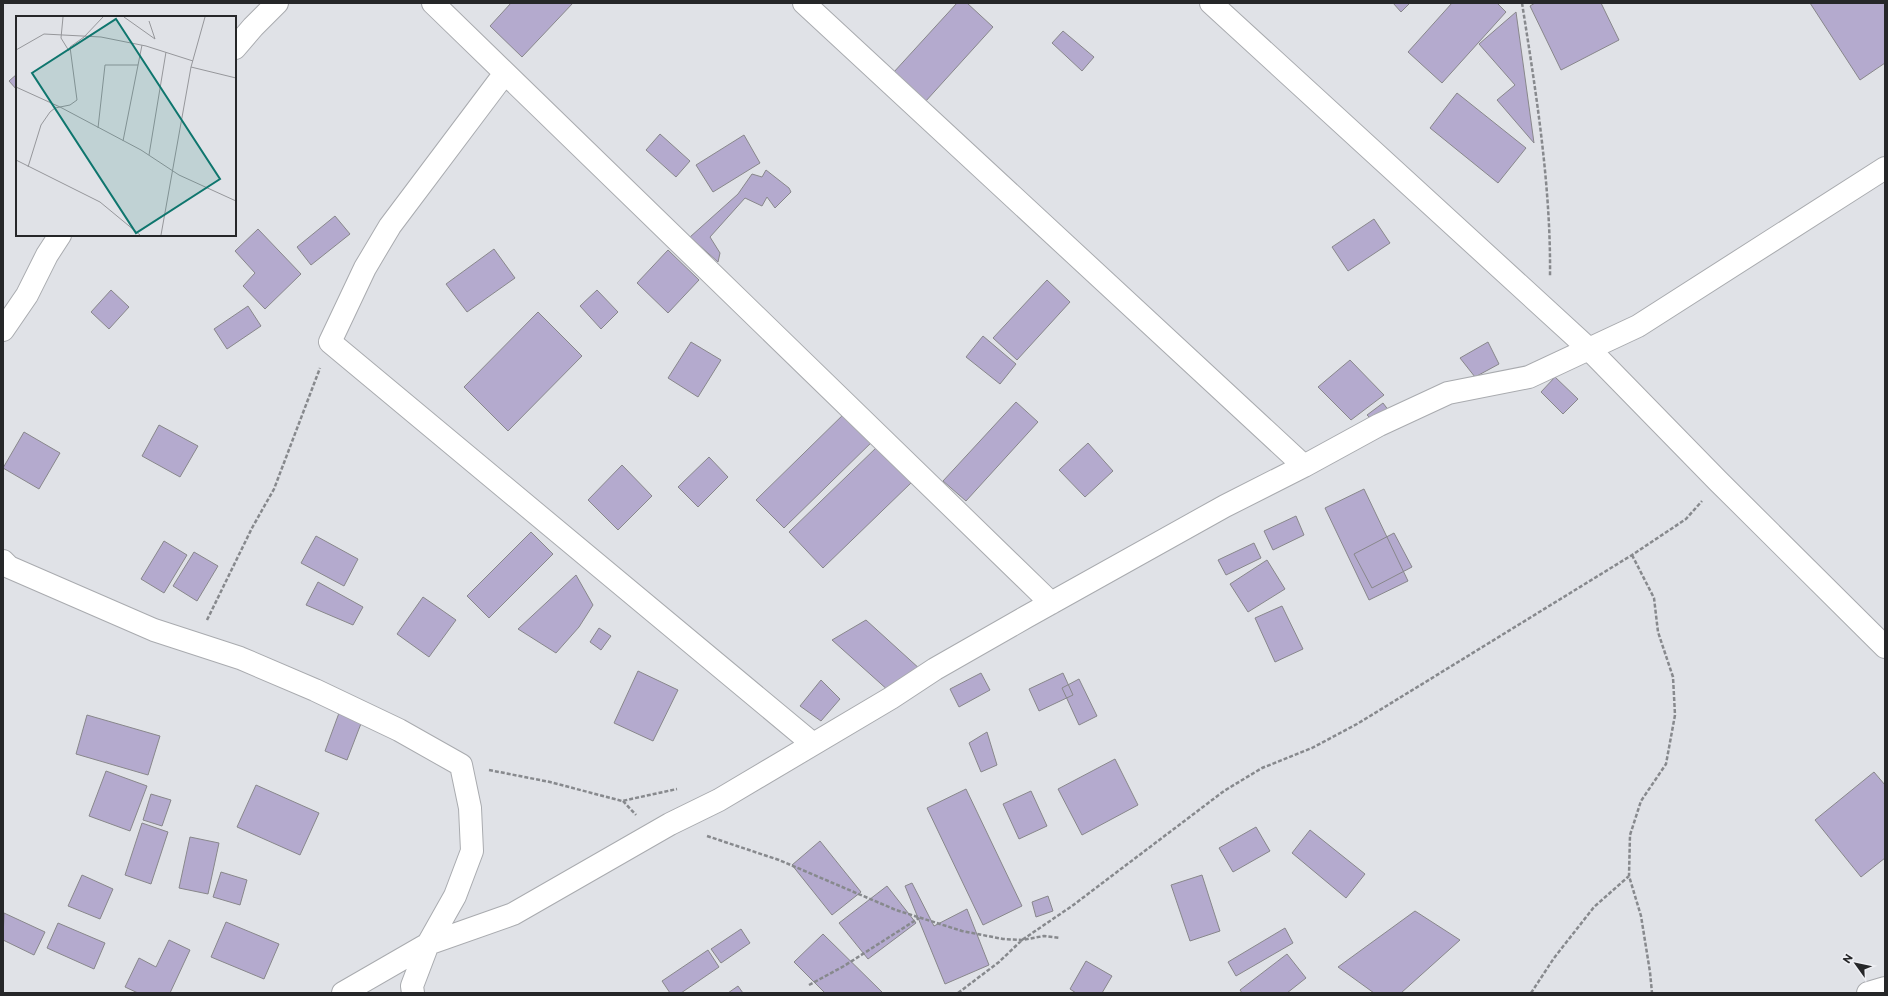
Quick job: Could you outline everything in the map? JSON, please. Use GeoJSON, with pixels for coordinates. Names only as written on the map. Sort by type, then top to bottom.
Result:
{"type":"FeatureCollection","features":[{"type":"Feature","properties":{"kind":"street"},"geometry":{"type":"LineString","coordinates":[[236,47],[252,27],[277,3]]}},
{"type":"Feature","properties":{"kind":"street"},"geometry":{"type":"LineString","coordinates":[[433,3],[1051,603]]}},
{"type":"Feature","properties":{"kind":"street"},"geometry":{"type":"LineString","coordinates":[[804,3],[1304,466]]}},
{"type":"Feature","properties":{"kind":"street"},"geometry":{"type":"LineString","coordinates":[[1211,3],[1589,349],[1718,481],[1885,647]]}},
{"type":"Feature","properties":{"kind":"street"},"geometry":{"type":"LineString","coordinates":[[504,73],[390,226],[365,268],[330,342],[813,744]]}},
{"type":"Feature","properties":{"kind":"street"},"geometry":{"type":"LineString","coordinates":[[343,993],[428,944],[513,914],[670,824],[719,800],[891,698],[935,669],[1051,603],[1225,506],[1304,466],[1379,425],[1448,393],[1529,377],[1638,326],[1885,168]]}},
{"type":"Feature","properties":{"kind":"street"},"geometry":{"type":"LineString","coordinates":[[3,330],[26,295],[47,255],[59,236]]}},
{"type":"Feature","properties":{"kind":"street"},"geometry":{"type":"LineString","coordinates":[[5,565],[154,630],[240,658],[315,690],[399,730],[461,765],[470,808],[472,851],[455,896],[428,944],[412,986],[412,993]]}},
{"type":"Feature","properties":{"kind":"street"},"geometry":{"type":"LineString","coordinates":[[1868,993],[1885,988]]}},
{"type":"Feature","properties":{"kind":"path"},"geometry":{"type":"LineString","coordinates":[[1522,3],[1541,139],[1549,235],[1549,313]]}},
{"type":"Feature","properties":{"kind":"path"},"geometry":{"type":"LineString","coordinates":[[195,643],[252,528],[274,489],[330,342]]}},
{"type":"Feature","properties":{"kind":"path"},"geometry":{"type":"LineString","coordinates":[[958,993],[999,962],[1022,940],[1072,906],[1224,791],[1262,768],[1312,748],[1357,724],[1632,554],[1686,519],[1718,481]]}},
{"type":"Feature","properties":{"kind":"path"},"geometry":{"type":"LineString","coordinates":[[1632,554],[1654,598],[1658,632],[1673,677],[1675,715],[1666,764],[1641,801],[1630,835],[1629,876],[1640,916],[1650,972],[1652,993]]}},
{"type":"Feature","properties":{"kind":"path"},"geometry":{"type":"LineString","coordinates":[[461,765],[550,782],[622,801]]}},
{"type":"Feature","properties":{"kind":"path"},"geometry":{"type":"LineString","coordinates":[[670,824],[779,860],[896,910],[962,932],[1003,939],[1022,940],[1044,936],[1060,938]]}},
{"type":"Feature","properties":{"kind":"path"},"geometry":{"type":"LineString","coordinates":[[1531,993],[1554,958],[1594,907],[1629,876]]}},
{"type":"Feature","properties":{"kind":"path"},"geometry":{"type":"LineString","coordinates":[[809,985],[844,966],[919,918]]}},
{"type":"Feature","properties":{"kind":"building"},"geometry":{"type":"Polygon","coordinates":[[[511,3],[573,3],[522,57],[490,26],[511,3]]]}},
{"type":"Feature","properties":{"kind":"building"},"geometry":{"type":"Polygon","coordinates":[[[957,3],[967,3],[993,27],[925,102],[893,73],[957,3]]]}},
{"type":"Feature","properties":{"kind":"building"},"geometry":{"type":"Polygon","coordinates":[[[1393,3],[1410,3],[1401,12],[1393,3]]]}},
{"type":"Feature","properties":{"kind":"building"},"geometry":{"type":"Polygon","coordinates":[[[1452,3],[1497,3],[1506,12],[1442,83],[1408,52],[1452,3]]]}},
{"type":"Feature","properties":{"kind":"building"},"geometry":{"type":"Polygon","coordinates":[[[1535,3],[1601,3],[1619,40],[1561,70],[1530,6],[1535,3]]]}},
{"type":"Feature","properties":{"kind":"building"},"geometry":{"type":"Polygon","coordinates":[[[1810,3],[1885,3],[1885,63],[1860,80],[1810,3]]]}},
{"type":"Feature","properties":{"kind":"building"},"geometry":{"type":"Polygon","coordinates":[[[1516,12],[1534,143],[1497,100],[1515,85],[1479,44],[1516,12]]]}},
{"type":"Feature","properties":{"kind":"building"},"geometry":{"type":"Polygon","coordinates":[[[1063,31],[1094,57],[1082,71],[1052,43],[1063,31]]]}},
{"type":"Feature","properties":{"kind":"building"},"geometry":{"type":"Polygon","coordinates":[[[16,75],[16,89],[9,81],[16,75]]]}},
{"type":"Feature","properties":{"kind":"building"},"geometry":{"type":"Polygon","coordinates":[[[1457,93],[1526,148],[1498,183],[1430,128],[1457,93]]]}},
{"type":"Feature","properties":{"kind":"building"},"geometry":{"type":"Polygon","coordinates":[[[660,134],[690,161],[676,177],[646,150],[660,134]]]}},
{"type":"Feature","properties":{"kind":"building"},"geometry":{"type":"Polygon","coordinates":[[[744,135],[760,163],[713,192],[696,165],[744,135]]]}},
{"type":"Feature","properties":{"kind":"building"},"geometry":{"type":"Polygon","coordinates":[[[766,170],[789,188],[791,192],[775,208],[767,197],[762,206],[745,198],[710,237],[720,253],[718,262],[690,237],[738,194],[752,174],[762,177],[766,170]]]}},
{"type":"Feature","properties":{"kind":"building"},"geometry":{"type":"Polygon","coordinates":[[[335,216],[350,234],[311,265],[297,247],[335,216]]]}},
{"type":"Feature","properties":{"kind":"building"},"geometry":{"type":"Polygon","coordinates":[[[1374,219],[1390,243],[1348,271],[1332,247],[1374,219]]]}},
{"type":"Feature","properties":{"kind":"building"},"geometry":{"type":"Polygon","coordinates":[[[258,229],[301,274],[265,309],[243,286],[255,273],[235,251],[258,229]]]}},
{"type":"Feature","properties":{"kind":"building"},"geometry":{"type":"Polygon","coordinates":[[[494,249],[515,278],[467,312],[446,284],[494,249]]]}},
{"type":"Feature","properties":{"kind":"building"},"geometry":{"type":"Polygon","coordinates":[[[668,250],[699,280],[668,313],[637,283],[668,250]]]}},
{"type":"Feature","properties":{"kind":"building"},"geometry":{"type":"Polygon","coordinates":[[[1047,280],[1070,302],[1017,360],[993,338],[1047,280]]]}},
{"type":"Feature","properties":{"kind":"building"},"geometry":{"type":"Polygon","coordinates":[[[111,290],[129,307],[109,329],[91,312],[111,290]]]}},
{"type":"Feature","properties":{"kind":"building"},"geometry":{"type":"Polygon","coordinates":[[[597,290],[618,312],[601,329],[580,306],[597,290]]]}},
{"type":"Feature","properties":{"kind":"building"},"geometry":{"type":"Polygon","coordinates":[[[248,306],[261,326],[227,349],[214,329],[248,306]]]}},
{"type":"Feature","properties":{"kind":"building"},"geometry":{"type":"Polygon","coordinates":[[[538,312],[582,356],[508,431],[464,387],[538,312]]]}},
{"type":"Feature","properties":{"kind":"building"},"geometry":{"type":"Polygon","coordinates":[[[983,336],[1016,364],[1000,384],[966,357],[983,336]]]}},
{"type":"Feature","properties":{"kind":"building"},"geometry":{"type":"Polygon","coordinates":[[[691,342],[721,360],[698,397],[668,378],[691,342]]]}},
{"type":"Feature","properties":{"kind":"building"},"geometry":{"type":"Polygon","coordinates":[[[1488,342],[1499,364],[1475,377],[1460,358],[1488,342]]]}},
{"type":"Feature","properties":{"kind":"building"},"geometry":{"type":"Polygon","coordinates":[[[1350,360],[1384,395],[1351,420],[1318,387],[1350,360]]]}},
{"type":"Feature","properties":{"kind":"building"},"geometry":{"type":"Polygon","coordinates":[[[1555,377],[1578,399],[1563,414],[1541,392],[1555,377]]]}},
{"type":"Feature","properties":{"kind":"building"},"geometry":{"type":"Polygon","coordinates":[[[1016,402],[1038,422],[966,501],[943,481],[1016,402]]]}},
{"type":"Feature","properties":{"kind":"building"},"geometry":{"type":"Polygon","coordinates":[[[1383,403],[1392,415],[1380,427],[1367,415],[1383,403]]]}},
{"type":"Feature","properties":{"kind":"building"},"geometry":{"type":"Polygon","coordinates":[[[849,409],[877,437],[784,528],[756,500],[849,409]]]}},
{"type":"Feature","properties":{"kind":"building"},"geometry":{"type":"Polygon","coordinates":[[[159,425],[198,446],[180,477],[142,456],[159,425]]]}},
{"type":"Feature","properties":{"kind":"building"},"geometry":{"type":"Polygon","coordinates":[[[24,432],[60,453],[39,489],[3,468],[24,432]]]}},
{"type":"Feature","properties":{"kind":"building"},"geometry":{"type":"Polygon","coordinates":[[[1088,443],[1113,471],[1085,497],[1059,470],[1088,443]]]}},
{"type":"Feature","properties":{"kind":"building"},"geometry":{"type":"Polygon","coordinates":[[[878,446],[912,482],[823,568],[789,532],[878,446]]]}},
{"type":"Feature","properties":{"kind":"building"},"geometry":{"type":"Polygon","coordinates":[[[709,457],[728,477],[698,507],[678,487],[709,457]]]}},
{"type":"Feature","properties":{"kind":"building"},"geometry":{"type":"Polygon","coordinates":[[[622,465],[652,496],[618,530],[588,500],[622,465]]]}},
{"type":"Feature","properties":{"kind":"building"},"geometry":{"type":"Polygon","coordinates":[[[1364,489],[1408,581],[1369,600],[1325,508],[1364,489]]]}},
{"type":"Feature","properties":{"kind":"building"},"geometry":{"type":"Polygon","coordinates":[[[1296,516],[1304,535],[1273,550],[1264,531],[1296,516]]]}},
{"type":"Feature","properties":{"kind":"building"},"geometry":{"type":"Polygon","coordinates":[[[531,532],[553,554],[489,618],[467,596],[531,532]]]}},
{"type":"Feature","properties":{"kind":"building"},"geometry":{"type":"Polygon","coordinates":[[[1394,533],[1412,567],[1372,588],[1354,554],[1394,533]]]}},
{"type":"Feature","properties":{"kind":"building"},"geometry":{"type":"Polygon","coordinates":[[[316,536],[358,559],[344,586],[301,563],[316,536]]]}},
{"type":"Feature","properties":{"kind":"building"},"geometry":{"type":"Polygon","coordinates":[[[164,541],[187,555],[164,593],[141,579],[164,541]]]}},
{"type":"Feature","properties":{"kind":"building"},"geometry":{"type":"Polygon","coordinates":[[[1254,543],[1261,558],[1226,575],[1218,560],[1254,543]]]}},
{"type":"Feature","properties":{"kind":"building"},"geometry":{"type":"Polygon","coordinates":[[[194,552],[218,566],[197,601],[173,586],[194,552]]]}},
{"type":"Feature","properties":{"kind":"building"},"geometry":{"type":"Polygon","coordinates":[[[1267,560],[1285,589],[1248,612],[1230,584],[1267,560]]]}},
{"type":"Feature","properties":{"kind":"building"},"geometry":{"type":"Polygon","coordinates":[[[576,575],[593,605],[579,627],[556,653],[518,629],[576,575]]]}},
{"type":"Feature","properties":{"kind":"building"},"geometry":{"type":"Polygon","coordinates":[[[318,582],[363,607],[353,625],[306,605],[318,582]]]}},
{"type":"Feature","properties":{"kind":"building"},"geometry":{"type":"Polygon","coordinates":[[[423,597],[456,620],[429,657],[397,634],[423,597]]]}},
{"type":"Feature","properties":{"kind":"building"},"geometry":{"type":"Polygon","coordinates":[[[1282,606],[1303,649],[1275,662],[1255,618],[1282,606]]]}},
{"type":"Feature","properties":{"kind":"building"},"geometry":{"type":"Polygon","coordinates":[[[866,620],[921,670],[890,692],[832,640],[866,620]]]}},
{"type":"Feature","properties":{"kind":"building"},"geometry":{"type":"Polygon","coordinates":[[[599,628],[611,636],[601,650],[590,642],[599,628]]]}},
{"type":"Feature","properties":{"kind":"building"},"geometry":{"type":"Polygon","coordinates":[[[638,671],[678,690],[653,741],[614,723],[638,671]]]}},
{"type":"Feature","properties":{"kind":"building"},"geometry":{"type":"Polygon","coordinates":[[[981,673],[990,690],[959,707],[950,689],[981,673]]]}},
{"type":"Feature","properties":{"kind":"building"},"geometry":{"type":"Polygon","coordinates":[[[1063,673],[1073,695],[1039,711],[1029,689],[1063,673]]]}},
{"type":"Feature","properties":{"kind":"building"},"geometry":{"type":"Polygon","coordinates":[[[1079,679],[1097,716],[1079,725],[1062,688],[1079,679]]]}},
{"type":"Feature","properties":{"kind":"building"},"geometry":{"type":"Polygon","coordinates":[[[821,680],[840,699],[821,721],[800,706],[821,680]]]}},
{"type":"Feature","properties":{"kind":"building"},"geometry":{"type":"Polygon","coordinates":[[[339,713],[362,721],[347,760],[325,751],[339,713]]]}},
{"type":"Feature","properties":{"kind":"building"},"geometry":{"type":"Polygon","coordinates":[[[87,715],[160,736],[148,775],[76,754],[87,715]]]}},
{"type":"Feature","properties":{"kind":"building"},"geometry":{"type":"Polygon","coordinates":[[[987,732],[997,765],[981,772],[969,743],[987,732]]]}},
{"type":"Feature","properties":{"kind":"building"},"geometry":{"type":"Polygon","coordinates":[[[1115,759],[1138,805],[1082,835],[1058,789],[1115,759]]]}},
{"type":"Feature","properties":{"kind":"building"},"geometry":{"type":"Polygon","coordinates":[[[106,771],[147,786],[130,831],[89,816],[106,771]]]}},
{"type":"Feature","properties":{"kind":"building"},"geometry":{"type":"Polygon","coordinates":[[[1874,772],[1885,785],[1885,858],[1861,877],[1815,820],[1874,772]]]}},
{"type":"Feature","properties":{"kind":"building"},"geometry":{"type":"Polygon","coordinates":[[[256,785],[319,813],[300,855],[237,827],[256,785]]]}},
{"type":"Feature","properties":{"kind":"building"},"geometry":{"type":"Polygon","coordinates":[[[966,789],[1022,906],[983,925],[927,808],[966,789]]]}},
{"type":"Feature","properties":{"kind":"building"},"geometry":{"type":"Polygon","coordinates":[[[1031,791],[1047,826],[1019,839],[1003,804],[1031,791]]]}},
{"type":"Feature","properties":{"kind":"building"},"geometry":{"type":"Polygon","coordinates":[[[151,794],[171,800],[162,826],[143,820],[151,794]]]}},
{"type":"Feature","properties":{"kind":"building"},"geometry":{"type":"Polygon","coordinates":[[[142,823],[168,832],[151,884],[125,875],[142,823]]]}},
{"type":"Feature","properties":{"kind":"building"},"geometry":{"type":"Polygon","coordinates":[[[1256,827],[1270,851],[1233,872],[1219,848],[1256,827]]]}},
{"type":"Feature","properties":{"kind":"building"},"geometry":{"type":"Polygon","coordinates":[[[1310,830],[1365,874],[1346,898],[1292,853],[1310,830]]]}},
{"type":"Feature","properties":{"kind":"building"},"geometry":{"type":"Polygon","coordinates":[[[190,837],[219,843],[208,894],[179,888],[190,837]]]}},
{"type":"Feature","properties":{"kind":"building"},"geometry":{"type":"Polygon","coordinates":[[[820,841],[861,892],[832,915],[792,865],[820,841]]]}},
{"type":"Feature","properties":{"kind":"building"},"geometry":{"type":"Polygon","coordinates":[[[221,872],[247,880],[240,905],[213,897],[221,872]]]}},
{"type":"Feature","properties":{"kind":"building"},"geometry":{"type":"Polygon","coordinates":[[[82,875],[113,889],[100,919],[68,906],[82,875]]]}},
{"type":"Feature","properties":{"kind":"building"},"geometry":{"type":"Polygon","coordinates":[[[1202,875],[1220,931],[1190,941],[1171,885],[1202,875]]]}},
{"type":"Feature","properties":{"kind":"building"},"geometry":{"type":"Polygon","coordinates":[[[912,883],[934,926],[967,909],[989,965],[945,984],[905,886],[912,883]]]}},
{"type":"Feature","properties":{"kind":"building"},"geometry":{"type":"Polygon","coordinates":[[[887,886],[916,923],[868,959],[839,923],[887,886]]]}},
{"type":"Feature","properties":{"kind":"building"},"geometry":{"type":"Polygon","coordinates":[[[1048,896],[1053,911],[1036,917],[1032,902],[1048,896]]]}},
{"type":"Feature","properties":{"kind":"building"},"geometry":{"type":"Polygon","coordinates":[[[1415,911],[1460,940],[1401,993],[1374,993],[1338,967],[1415,911]]]}},
{"type":"Feature","properties":{"kind":"building"},"geometry":{"type":"Polygon","coordinates":[[[4,913],[45,932],[34,955],[3,940],[4,913]]]}},
{"type":"Feature","properties":{"kind":"building"},"geometry":{"type":"Polygon","coordinates":[[[226,922],[279,944],[264,979],[211,957],[226,922]]]}},
{"type":"Feature","properties":{"kind":"building"},"geometry":{"type":"Polygon","coordinates":[[[58,923],[105,943],[94,969],[47,948],[58,923]]]}},
{"type":"Feature","properties":{"kind":"building"},"geometry":{"type":"Polygon","coordinates":[[[1285,928],[1293,943],[1236,976],[1228,962],[1285,928]]]}},
{"type":"Feature","properties":{"kind":"building"},"geometry":{"type":"Polygon","coordinates":[[[741,929],[750,943],[721,963],[711,949],[741,929]]]}},
{"type":"Feature","properties":{"kind":"building"},"geometry":{"type":"Polygon","coordinates":[[[823,934],[883,993],[825,993],[794,962],[823,934]]]}},
{"type":"Feature","properties":{"kind":"building"},"geometry":{"type":"Polygon","coordinates":[[[169,940],[190,950],[170,993],[138,993],[125,987],[139,958],[156,967],[169,940]]]}},
{"type":"Feature","properties":{"kind":"building"},"geometry":{"type":"Polygon","coordinates":[[[708,950],[719,967],[681,993],[670,993],[662,981],[708,950]]]}},
{"type":"Feature","properties":{"kind":"building"},"geometry":{"type":"Polygon","coordinates":[[[1287,954],[1306,978],[1287,993],[1242,993],[1240,990],[1287,954]]]}},
{"type":"Feature","properties":{"kind":"building"},"geometry":{"type":"Polygon","coordinates":[[[1086,961],[1112,976],[1102,993],[1076,993],[1070,989],[1086,961]]]}},
{"type":"Feature","properties":{"kind":"building"},"geometry":{"type":"Polygon","coordinates":[[[738,986],[743,993],[728,993],[738,986]]]}}]}
